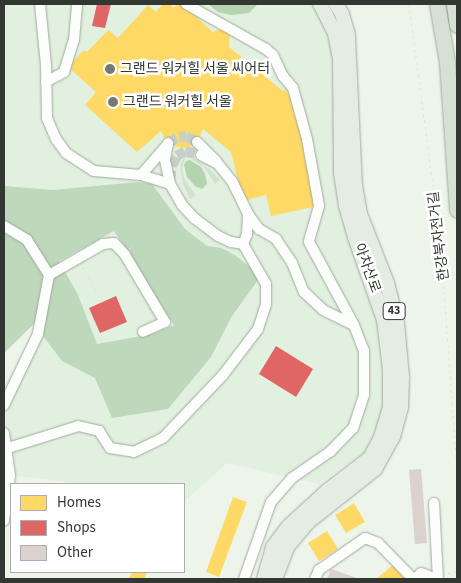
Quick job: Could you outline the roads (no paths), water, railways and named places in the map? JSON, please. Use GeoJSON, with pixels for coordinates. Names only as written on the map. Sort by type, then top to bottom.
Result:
{"type":"FeatureCollection","features":[{"type":"Feature","properties":{"kind":"highway"},"geometry":{"type":"LineString","coordinates":[[437,4],[447,62],[457,210]]}},
{"type":"Feature","properties":{"kind":"highway"},"geometry":{"type":"LineString","coordinates":[[454,4],[457,25]]}},
{"type":"Feature","properties":{"kind":"main road","name":"아차산로"},"geometry":{"type":"LineString","coordinates":[[264,579],[273,548],[289,526],[327,491],[370,458],[381,437],[390,407],[390,370],[384,320],[346,204],[342,172],[340,59],[335,33],[320,4]]}},
{"type":"Feature","properties":{"kind":"main road","name":"아차산로"},"geometry":{"type":"LineString","coordinates":[[275,579],[287,548],[308,522],[375,469],[393,438],[401,408],[402,377],[397,323],[386,283],[360,214],[355,186],[348,35],[342,14],[336,4]]}},
{"type":"Feature","properties":{"kind":"street"},"geometry":{"type":"LineString","coordinates":[[40,4],[47,118],[56,139],[66,154],[94,171],[141,175],[170,184]]}},
{"type":"Feature","properties":{"kind":"street"},"geometry":{"type":"LineString","coordinates":[[46,82],[64,72],[74,40],[77,4]]}},
{"type":"Feature","properties":{"kind":"street"},"geometry":{"type":"LineString","coordinates":[[186,4],[266,49],[273,55],[283,76],[293,88],[306,138],[319,206],[309,242],[354,325],[364,351],[364,395],[353,428],[331,451],[292,478],[270,502],[244,579]]}},
{"type":"Feature","properties":{"kind":"street"},"geometry":{"type":"LineString","coordinates":[[197,142],[232,181],[248,214],[259,229],[276,239],[292,263],[304,292],[323,310],[354,325]]}},
{"type":"Feature","properties":{"kind":"street"},"geometry":{"type":"LineString","coordinates":[[141,175],[168,143],[165,160],[170,184],[182,205],[210,231],[231,242],[243,244]]}},
{"type":"Feature","properties":{"kind":"street"},"geometry":{"type":"LineString","coordinates":[[201,155],[218,164]]}},
{"type":"Feature","properties":{"kind":"street"},"geometry":{"type":"LineString","coordinates":[[243,244],[247,234],[248,214]]}},
{"type":"Feature","properties":{"kind":"street"},"geometry":{"type":"LineString","coordinates":[[4,226],[27,240],[49,276],[38,334],[4,405]]}},
{"type":"Feature","properties":{"kind":"street"},"geometry":{"type":"LineString","coordinates":[[49,276],[104,244],[114,243],[125,255],[165,322],[143,332]]}},
{"type":"Feature","properties":{"kind":"street"},"geometry":{"type":"LineString","coordinates":[[8,448],[78,426],[99,431],[110,448],[134,452],[163,438],[223,375],[258,329],[266,304],[266,284],[243,244]]}},
{"type":"Feature","properties":{"kind":"street"},"geometry":{"type":"LineString","coordinates":[[4,433],[8,448],[10,475],[4,520]]}},
{"type":"Feature","properties":{"kind":"street"},"geometry":{"type":"LineString","coordinates":[[315,579],[319,570],[365,538],[378,543],[414,579],[421,573],[437,579],[434,503]]}},
{"type":"Feature","properties":{"kind":"tunnel"},"geometry":{"type":"LineString","coordinates":[[168,143],[179,137],[186,136],[197,142]]}},
{"type":"Feature","properties":{"kind":"tunnel"},"geometry":{"type":"LineString","coordinates":[[170,180],[172,166],[177,156],[185,151],[201,155]]}},
{"type":"Feature","properties":{"kind":"place","name":"그랜드 워커힐 서울 씨어터"},"geometry":{"type":"Point","coordinates":[110,69]}},
{"type":"Feature","properties":{"kind":"place","name":"그랜드 워커힐 서울"},"geometry":{"type":"Point","coordinates":[113,102]}}]}
